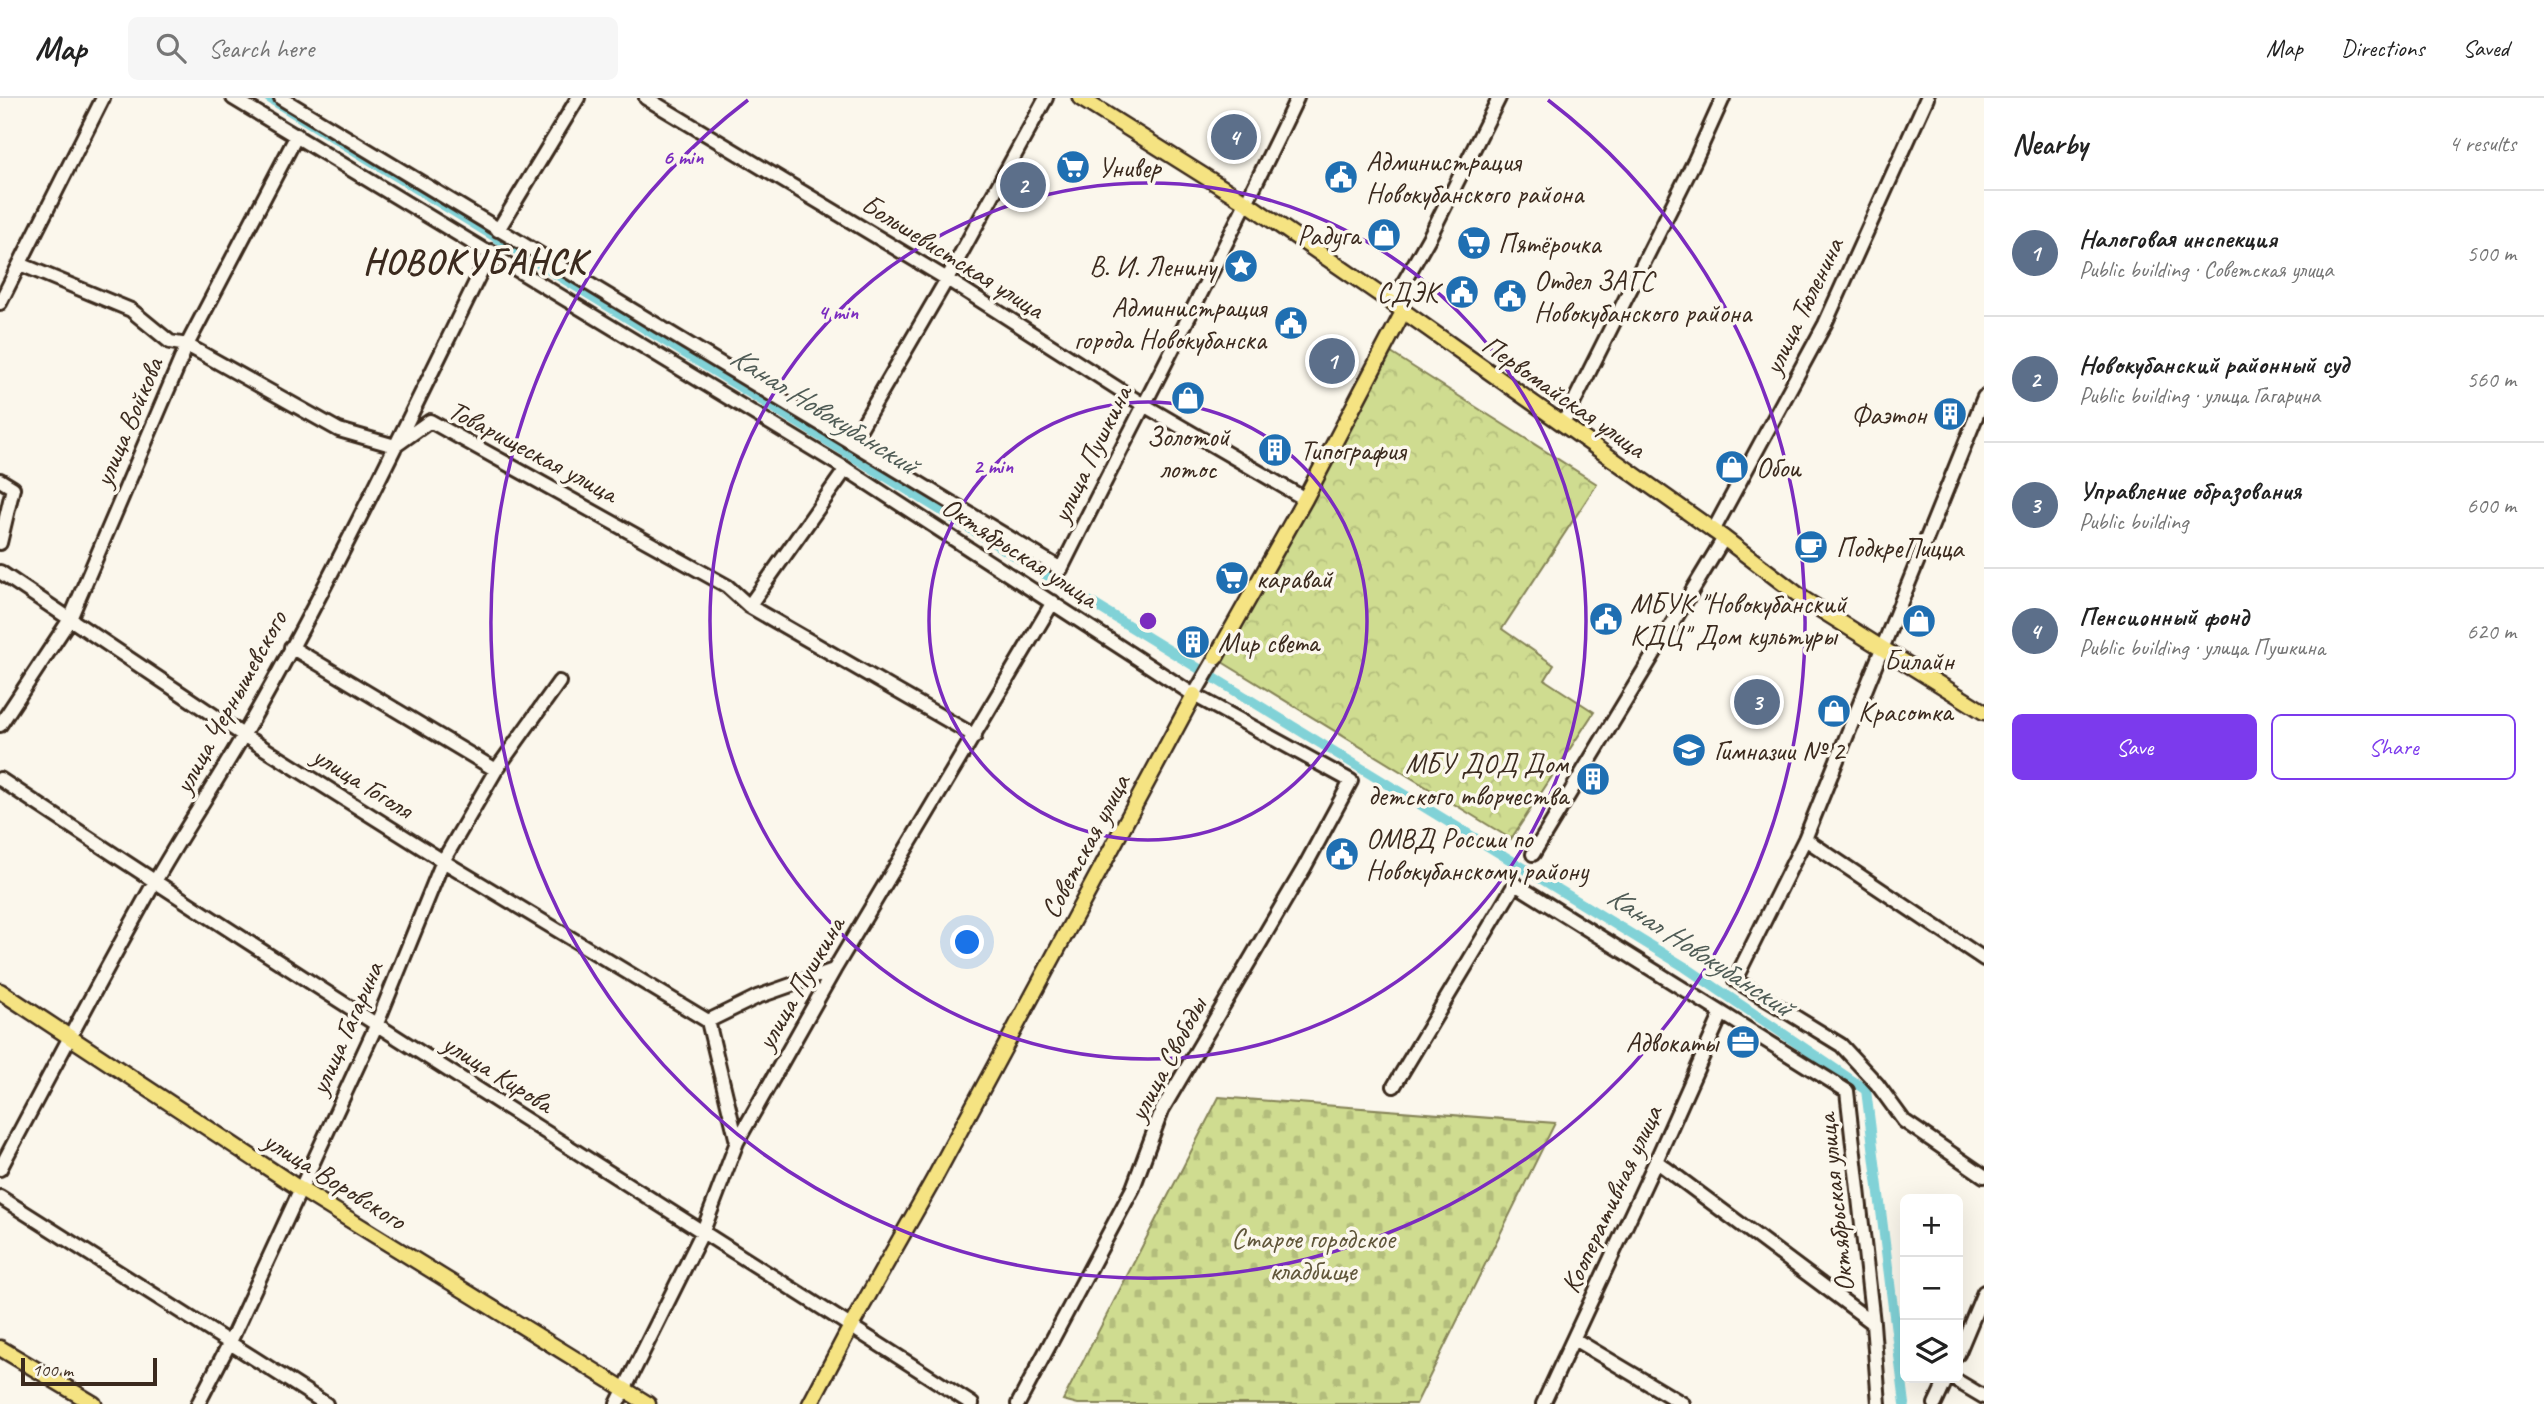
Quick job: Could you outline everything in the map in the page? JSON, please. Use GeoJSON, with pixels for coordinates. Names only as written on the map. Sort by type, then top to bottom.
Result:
{"type":"FeatureCollection","features":[{"type":"Feature","properties":{"kind":"main road","name":"Первомайская улица"},"geometry":{"type":"LineString","coordinates":[[1080,98],[1247,203],[1563,424],[1805,600],[1984,712]]}},
{"type":"Feature","properties":{"kind":"main road","name":"Советская улица"},"geometry":{"type":"LineString","coordinates":[[1216,657],[1305,499],[1398,308]]}},
{"type":"Feature","properties":{"kind":"main road","name":"Советская улица"},"geometry":{"type":"LineString","coordinates":[[810,1404],[934,1180],[1194,695]]}},
{"type":"Feature","properties":{"kind":"main road","name":"улица Воровского"},"geometry":{"type":"LineString","coordinates":[[0,991],[300,1189],[648,1404]]}},
{"type":"Feature","properties":{"kind":"main road"},"geometry":{"type":"LineString","coordinates":[[0,1348],[94,1404]]}},
{"type":"Feature","properties":{"kind":"street"},"geometry":{"type":"LineString","coordinates":[[0,303],[103,98]]}},
{"type":"Feature","properties":{"kind":"street","name":"Октябрьская улица"},"geometry":{"type":"LineString","coordinates":[[233,98],[846,469],[1194,695],[1351,781]]}},
{"type":"Feature","properties":{"kind":"street","name":"Октябрьская улица"},"geometry":{"type":"LineString","coordinates":[[281,98],[1061,569]]}},
{"type":"Feature","properties":{"kind":"street"},"geometry":{"type":"LineString","coordinates":[[301,110],[308,98]]}},
{"type":"Feature","properties":{"kind":"street"},"geometry":{"type":"LineString","coordinates":[[498,230],[578,98]]}},
{"type":"Feature","properties":{"kind":"street","name":"Большевистская улица"},"geometry":{"type":"LineString","coordinates":[[646,98],[947,279],[1142,404],[1305,499]]}},
{"type":"Feature","properties":{"kind":"street"},"geometry":{"type":"LineString","coordinates":[[853,441],[947,279],[1046,98]]}},
{"type":"Feature","properties":{"kind":"street","name":"улица Пушкина"},"geometry":{"type":"LineString","coordinates":[[1061,569],[1142,404],[1247,203],[1297,98]]}},
{"type":"Feature","properties":{"kind":"street","name":"Советская улица"},"geometry":{"type":"LineString","coordinates":[[1398,308],[1430,236],[1499,98]]}},
{"type":"Feature","properties":{"kind":"street"},"geometry":{"type":"LineString","coordinates":[[1563,424],[1695,160],[1723,98]]}},
{"type":"Feature","properties":{"kind":"street","name":"улица Тюленина"},"geometry":{"type":"LineString","coordinates":[[1533,854],[1718,535],[1825,324],[1927,98]]}},
{"type":"Feature","properties":{"kind":"street","name":"улица Войкова"},"geometry":{"type":"LineString","coordinates":[[0,725],[71,618],[187,345],[297,135]]}},
{"type":"Feature","properties":{"kind":"street","name":"улица Чернышевского"},"geometry":{"type":"LineString","coordinates":[[0,1169],[154,883],[243,735],[395,446],[491,252]]}},
{"type":"Feature","properties":{"kind":"street"},"geometry":{"type":"LineString","coordinates":[[20,264],[131,310],[170,342],[187,345],[339,430],[395,446]]}},
{"type":"Feature","properties":{"kind":"street"},"geometry":{"type":"LineString","coordinates":[[1984,397],[1805,839],[1735,980],[1841,1045],[1877,1084],[1904,1121],[1984,1175]]}},
{"type":"Feature","properties":{"kind":"street","name":"Товарищеская улица"},"geometry":{"type":"LineString","coordinates":[[395,446],[430,421],[727,586],[749,607],[975,736]]}},
{"type":"Feature","properties":{"kind":"street"},"geometry":{"type":"LineString","coordinates":[[749,607],[846,469]]}},
{"type":"Feature","properties":{"kind":"street"},"geometry":{"type":"LineString","coordinates":[[0,480],[13,488],[0,542]]}},
{"type":"Feature","properties":{"kind":"street","name":"улица Гоголя"},"geometry":{"type":"LineString","coordinates":[[0,572],[243,735],[443,861],[708,1021]]}},
{"type":"Feature","properties":{"kind":"street","name":"улица Пушкина"},"geometry":{"type":"LineString","coordinates":[[617,1404],[703,1231],[737,1142],[834,970],[1053,602]]}},
{"type":"Feature","properties":{"kind":"street"},"geometry":{"type":"LineString","coordinates":[[290,647],[495,770]]}},
{"type":"Feature","properties":{"kind":"street","name":"Советская улица"},"geometry":{"type":"LineString","coordinates":[[1194,695],[1216,657]]}},
{"type":"Feature","properties":{"kind":"street","name":"улица Гагарина"},"geometry":{"type":"LineString","coordinates":[[198,1404],[230,1342],[376,1026],[443,861],[495,770],[559,682]]}},
{"type":"Feature","properties":{"kind":"street","name":"улица Кирова"},"geometry":{"type":"LineString","coordinates":[[0,779],[154,883],[376,1026],[972,1404]]}},
{"type":"Feature","properties":{"kind":"street","name":"улица Свободы"},"geometry":{"type":"LineString","coordinates":[[1018,1404],[1133,1188],[1162,1110],[1304,868],[1351,781]]}},
{"type":"Feature","properties":{"kind":"street"},"geometry":{"type":"LineString","coordinates":[[1805,839],[1984,959]]}},
{"type":"Feature","properties":{"kind":"street","name":"Октябрьская улица"},"geometry":{"type":"LineString","coordinates":[[1394,1086],[1515,884],[1847,1091],[1873,1323]]}},
{"type":"Feature","properties":{"kind":"street"},"geometry":{"type":"LineString","coordinates":[[737,1142],[708,1021],[757,997],[834,970]]}},
{"type":"Feature","properties":{"kind":"street","name":"Кооперативная улица"},"geometry":{"type":"LineString","coordinates":[[1543,1404],[1656,1161],[1721,1013]]}},
{"type":"Feature","properties":{"kind":"street"},"geometry":{"type":"LineString","coordinates":[[1656,1161],[1873,1323],[1880,1404]]}},
{"type":"Feature","properties":{"kind":"street"},"geometry":{"type":"LineString","coordinates":[[0,1197],[326,1404]]}},
{"type":"Feature","properties":{"kind":"street"},"geometry":{"type":"LineString","coordinates":[[1963,1341],[1984,1292]]}},
{"type":"Feature","properties":{"kind":"street"},"geometry":{"type":"LineString","coordinates":[[1574,1339],[1683,1404]]}},
{"type":"Feature","properties":{"kind":"street"},"geometry":{"type":"LineString","coordinates":[[1935,1404],[1947,1383]]}},
{"type":"Feature","properties":{"kind":"street"},"geometry":{"type":"LineString","coordinates":[[1959,1383],[1984,1397]]}},
{"type":"Feature","properties":{"kind":"green space"},"geometry":{"type":"Polygon","coordinates":[[[1388,351],[1597,484],[1502,629],[1554,665],[1545,680],[1594,712],[1511,839],[1222,662],[1388,351]]]}},
{"type":"Feature","properties":{"kind":"green space","name":"Старое городское кладбище"},"geometry":{"type":"Polygon","coordinates":[[[1219,1097],[1555,1123],[1416,1404],[1078,1404],[1063,1400],[1219,1097]]]}},
{"type":"Feature","properties":{"kind":"waterway","name":"Канал Новокубанский"},"geometry":{"type":"LineString","coordinates":[[269,98],[1685,967],[1866,1090],[1905,1404]]}},
{"type":"Feature","properties":{"kind":"place","name":"Пенсионный фонд"},"geometry":{"type":"Point","coordinates":[1234,137]}},
{"type":"Feature","properties":{"kind":"place","name":"Универ"},"geometry":{"type":"Point","coordinates":[1073,167]}},
{"type":"Feature","properties":{"kind":"place","name":"Администрация Новокубанского района"},"geometry":{"type":"Point","coordinates":[1341,177]}},
{"type":"Feature","properties":{"kind":"place","name":"Новокубанский районный суд"},"geometry":{"type":"Point","coordinates":[1023,185]}},
{"type":"Feature","properties":{"kind":"place","name":"Радуга"},"geometry":{"type":"Point","coordinates":[1384,235]}},
{"type":"Feature","properties":{"kind":"place","name":"Пятёрочка"},"geometry":{"type":"Point","coordinates":[1474,243]}},
{"type":"Feature","properties":{"kind":"place","name":"В. И. Ленину"},"geometry":{"type":"Point","coordinates":[1241,266]}},
{"type":"Feature","properties":{"kind":"place","name":"СДЭК"},"geometry":{"type":"Point","coordinates":[1462,292]}},
{"type":"Feature","properties":{"kind":"place","name":"Отдел ЗАГС Новокубанского района"},"geometry":{"type":"Point","coordinates":[1510,296]}},
{"type":"Feature","properties":{"kind":"place","name":"Администрация города Новокубанска"},"geometry":{"type":"Point","coordinates":[1291,323]}},
{"type":"Feature","properties":{"kind":"place","name":"Налоговая инспекция"},"geometry":{"type":"Point","coordinates":[1332,361]}},
{"type":"Feature","properties":{"kind":"place","name":"Золотой лотос"},"geometry":{"type":"Point","coordinates":[1188,398]}},
{"type":"Feature","properties":{"kind":"place","name":"Фаэтон"},"geometry":{"type":"Point","coordinates":[1950,414]}},
{"type":"Feature","properties":{"kind":"place","name":"Типография"},"geometry":{"type":"Point","coordinates":[1275,450]}},
{"type":"Feature","properties":{"kind":"place","name":"Обои"},"geometry":{"type":"Point","coordinates":[1732,467]}},
{"type":"Feature","properties":{"kind":"place","name":"ПодкреПицца"},"geometry":{"type":"Point","coordinates":[1811,547]}},
{"type":"Feature","properties":{"kind":"place","name":"каравай"},"geometry":{"type":"Point","coordinates":[1232,578]}},
{"type":"Feature","properties":{"kind":"place","name":"МБУК \"Новокубанский КДЦ\" Дом культуры"},"geometry":{"type":"Point","coordinates":[1606,619]}},
{"type":"Feature","properties":{"kind":"place","name":"Билайн"},"geometry":{"type":"Point","coordinates":[1919,621]}},
{"type":"Feature","properties":{"kind":"place","name":"Мир света"},"geometry":{"type":"Point","coordinates":[1193,642]}},
{"type":"Feature","properties":{"kind":"place","name":"Управление образования"},"geometry":{"type":"Point","coordinates":[1757,702]}},
{"type":"Feature","properties":{"kind":"place","name":"Красотка"},"geometry":{"type":"Point","coordinates":[1834,711]}},
{"type":"Feature","properties":{"kind":"place","name":"Гимназии № 2"},"geometry":{"type":"Point","coordinates":[1689,750]}},
{"type":"Feature","properties":{"kind":"place","name":"МБУ ДОД Дом детского творчества"},"geometry":{"type":"Point","coordinates":[1593,779]}},
{"type":"Feature","properties":{"kind":"place","name":"ОМВД России по Новокубанскому району"},"geometry":{"type":"Point","coordinates":[1342,854]}},
{"type":"Feature","properties":{"kind":"place","name":"Адвокаты"},"geometry":{"type":"Point","coordinates":[1743,1042]}},
{"type":"Feature","properties":{"kind":"district","name":"НОВОКУБАНСК"},"geometry":{"type":"Point","coordinates":[475,261]}}]}
